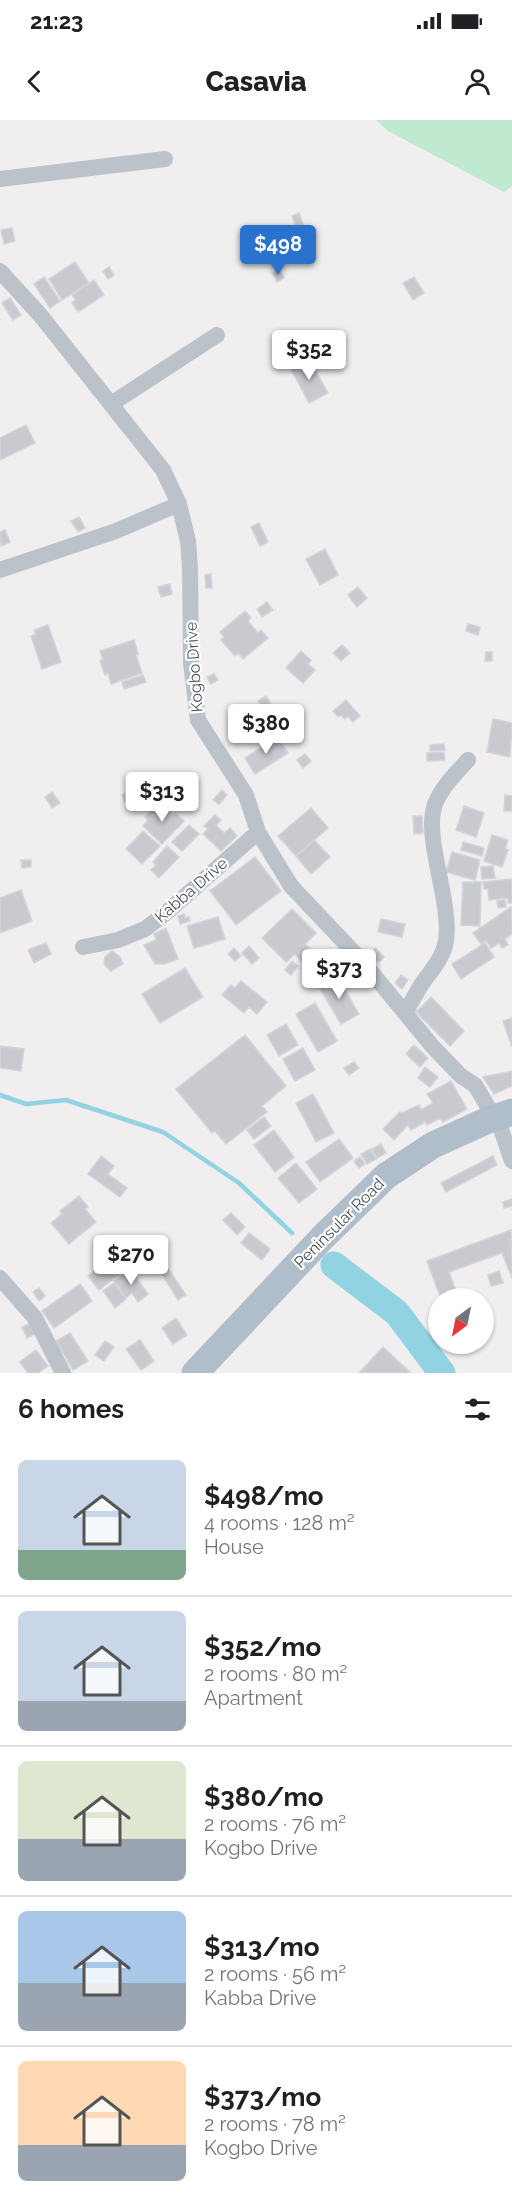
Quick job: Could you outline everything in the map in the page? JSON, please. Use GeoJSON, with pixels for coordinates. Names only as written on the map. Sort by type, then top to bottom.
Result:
{"type":"FeatureCollection","features":[{"type":"Feature","properties":{"kind":"main road","name":"Peninsular Road"},"geometry":{"type":"LineString","coordinates":[[195,1373],[323,1237],[386,1176],[434,1145],[505,1121]]}},
{"type":"Feature","properties":{"kind":"main road","name":"Peninsular Road"},"geometry":{"type":"LineString","coordinates":[[215,1373],[262,1321],[401,1180],[505,1121]]}},
{"type":"Feature","properties":{"kind":"street"},"geometry":{"type":"LineString","coordinates":[[0,179],[165,159]]}},
{"type":"Feature","properties":{"kind":"street","name":"Kogbo Drive"},"geometry":{"type":"LineString","coordinates":[[0,271],[41,316],[163,470],[179,504],[188,549],[191,663],[198,720],[246,795],[258,832],[291,886],[363,962],[444,1059],[461,1076],[475,1085],[505,1121],[512,1161]]}},
{"type":"Feature","properties":{"kind":"street"},"geometry":{"type":"LineString","coordinates":[[111,404],[217,335]]}},
{"type":"Feature","properties":{"kind":"street"},"geometry":{"type":"LineString","coordinates":[[0,570],[116,531],[179,504]]}},
{"type":"Feature","properties":{"kind":"street"},"geometry":{"type":"LineString","coordinates":[[405,1013],[443,953],[446,940],[443,886],[432,819],[438,798],[468,760]]}},
{"type":"Feature","properties":{"kind":"street","name":"Kabba Drive"},"geometry":{"type":"LineString","coordinates":[[83,947],[118,940],[150,926],[258,832]]}},
{"type":"Feature","properties":{"kind":"street"},"geometry":{"type":"LineString","coordinates":[[0,1278],[35,1318],[63,1373]]}},
{"type":"Feature","properties":{"kind":"green space"},"geometry":{"type":"Polygon","coordinates":[[[376,120],[512,120],[512,186],[504,192],[388,131],[376,120]]]}},
{"type":"Feature","properties":{"kind":"building"},"geometry":{"type":"Polygon","coordinates":[[[299,213],[303,224],[296,226],[292,216],[299,213]]]}},
{"type":"Feature","properties":{"kind":"building"},"geometry":{"type":"Polygon","coordinates":[[[12,228],[15,241],[4,244],[1,230],[12,228]]]}},
{"type":"Feature","properties":{"kind":"building"},"geometry":{"type":"Polygon","coordinates":[[[75,262],[89,283],[62,300],[49,279],[75,262]]]}},
{"type":"Feature","properties":{"kind":"building"},"geometry":{"type":"Polygon","coordinates":[[[109,267],[114,275],[108,279],[103,271],[109,267]]]}},
{"type":"Feature","properties":{"kind":"building"},"geometry":{"type":"Polygon","coordinates":[[[280,270],[284,278],[277,282],[273,273],[280,270]]]}},
{"type":"Feature","properties":{"kind":"building"},"geometry":{"type":"Polygon","coordinates":[[[44,277],[60,301],[50,308],[34,284],[44,277]]]}},
{"type":"Feature","properties":{"kind":"building"},"geometry":{"type":"Polygon","coordinates":[[[414,277],[424,293],[413,300],[403,283],[414,277]]]}},
{"type":"Feature","properties":{"kind":"building"},"geometry":{"type":"Polygon","coordinates":[[[94,280],[104,295],[78,312],[72,303],[76,300],[72,295],[94,280]]]}},
{"type":"Feature","properties":{"kind":"building"},"geometry":{"type":"Polygon","coordinates":[[[10,298],[21,315],[13,320],[2,303],[10,298]]]}},
{"type":"Feature","properties":{"kind":"building"},"geometry":{"type":"Polygon","coordinates":[[[309,359],[328,393],[309,403],[291,369],[309,359]]]}},
{"type":"Feature","properties":{"kind":"building"},"geometry":{"type":"Polygon","coordinates":[[[26,425],[35,443],[0,460],[0,438],[26,425]]]}},
{"type":"Feature","properties":{"kind":"building"},"geometry":{"type":"Polygon","coordinates":[[[79,517],[85,528],[78,532],[71,521],[79,517]]]}},
{"type":"Feature","properties":{"kind":"building"},"geometry":{"type":"Polygon","coordinates":[[[259,523],[268,542],[260,546],[251,527],[259,523]]]}},
{"type":"Feature","properties":{"kind":"building"},"geometry":{"type":"Polygon","coordinates":[[[5,530],[10,542],[1,546],[0,532],[5,530]]]}},
{"type":"Feature","properties":{"kind":"building"},"geometry":{"type":"Polygon","coordinates":[[[325,549],[338,575],[320,585],[306,559],[325,549]]]}},
{"type":"Feature","properties":{"kind":"building"},"geometry":{"type":"Polygon","coordinates":[[[211,574],[212,588],[206,588],[205,575],[211,574]]]}},
{"type":"Feature","properties":{"kind":"building"},"geometry":{"type":"Polygon","coordinates":[[[170,584],[172,594],[161,597],[158,587],[170,584]]]}},
{"type":"Feature","properties":{"kind":"building"},"geometry":{"type":"Polygon","coordinates":[[[358,587],[367,598],[357,607],[348,595],[358,587]]]}},
{"type":"Feature","properties":{"kind":"building"},"geometry":{"type":"Polygon","coordinates":[[[267,602],[273,610],[262,617],[257,609],[267,602]]]}},
{"type":"Feature","properties":{"kind":"building"},"geometry":{"type":"Polygon","coordinates":[[[245,611],[251,618],[248,621],[258,633],[261,630],[268,638],[243,659],[238,653],[235,656],[221,640],[224,637],[220,632],[245,611]]]}},
{"type":"Feature","properties":{"kind":"building"},"geometry":{"type":"Polygon","coordinates":[[[468,624],[480,627],[478,635],[466,631],[468,624]]]}},
{"type":"Feature","properties":{"kind":"building"},"geometry":{"type":"Polygon","coordinates":[[[48,625],[61,662],[42,669],[31,636],[36,634],[34,630],[48,625]]]}},
{"type":"Feature","properties":{"kind":"building"},"geometry":{"type":"Polygon","coordinates":[[[134,640],[142,673],[111,684],[108,673],[105,675],[100,661],[103,659],[100,651],[134,640]]]}},
{"type":"Feature","properties":{"kind":"building"},"geometry":{"type":"Polygon","coordinates":[[[342,645],[350,653],[341,661],[333,653],[342,645]]]}},
{"type":"Feature","properties":{"kind":"building"},"geometry":{"type":"Polygon","coordinates":[[[301,651],[311,660],[308,664],[315,670],[303,683],[286,668],[301,651]]]}},
{"type":"Feature","properties":{"kind":"building"},"geometry":{"type":"Polygon","coordinates":[[[486,652],[492,652],[492,661],[485,661],[486,652]]]}},
{"type":"Feature","properties":{"kind":"building"},"geometry":{"type":"Polygon","coordinates":[[[214,674],[218,680],[211,684],[207,677],[214,674]]]}},
{"type":"Feature","properties":{"kind":"building"},"geometry":{"type":"Polygon","coordinates":[[[143,675],[146,682],[124,689],[122,682],[143,675]]]}},
{"type":"Feature","properties":{"kind":"building"},"geometry":{"type":"Polygon","coordinates":[[[266,696],[278,716],[270,721],[258,701],[266,696]]]}},
{"type":"Feature","properties":{"kind":"building"},"geometry":{"type":"Polygon","coordinates":[[[346,700],[360,716],[353,722],[348,716],[345,719],[341,715],[338,717],[333,711],[346,700]]]}},
{"type":"Feature","properties":{"kind":"building"},"geometry":{"type":"Polygon","coordinates":[[[493,719],[512,723],[510,757],[487,752],[493,719]]]}},
{"type":"Feature","properties":{"kind":"building"},"geometry":{"type":"Polygon","coordinates":[[[277,737],[288,753],[255,774],[245,758],[277,737]]]}},
{"type":"Feature","properties":{"kind":"building"},"geometry":{"type":"Polygon","coordinates":[[[444,744],[445,750],[430,751],[430,745],[444,744]]]}},
{"type":"Feature","properties":{"kind":"building"},"geometry":{"type":"Polygon","coordinates":[[[444,752],[445,760],[427,761],[427,753],[444,752]]]}},
{"type":"Feature","properties":{"kind":"building"},"geometry":{"type":"Polygon","coordinates":[[[305,754],[311,761],[303,768],[297,760],[305,754]]]}},
{"type":"Feature","properties":{"kind":"building"},"geometry":{"type":"Polygon","coordinates":[[[222,790],[227,795],[219,804],[213,800],[222,790]]]}},
{"type":"Feature","properties":{"kind":"building"},"geometry":{"type":"Polygon","coordinates":[[[131,791],[134,798],[137,796],[141,803],[128,809],[122,795],[131,791]]]}},
{"type":"Feature","properties":{"kind":"building"},"geometry":{"type":"Polygon","coordinates":[[[52,792],[60,803],[52,808],[45,797],[52,792]]]}},
{"type":"Feature","properties":{"kind":"building"},"geometry":{"type":"Polygon","coordinates":[[[505,795],[512,796],[512,811],[504,811],[505,795]]]}},
{"type":"Feature","properties":{"kind":"building"},"geometry":{"type":"Polygon","coordinates":[[[159,802],[173,815],[175,813],[184,821],[162,844],[143,826],[148,820],[145,817],[159,802]]]}},
{"type":"Feature","properties":{"kind":"building"},"geometry":{"type":"Polygon","coordinates":[[[464,806],[484,813],[476,837],[456,830],[464,806]]]}},
{"type":"Feature","properties":{"kind":"building"},"geometry":{"type":"Polygon","coordinates":[[[311,808],[328,828],[296,856],[278,836],[311,808]]]}},
{"type":"Feature","properties":{"kind":"building"},"geometry":{"type":"Polygon","coordinates":[[[215,815],[221,820],[216,825],[224,833],[230,828],[237,836],[221,851],[203,834],[208,829],[204,826],[215,815]]]}},
{"type":"Feature","properties":{"kind":"building"},"geometry":{"type":"Polygon","coordinates":[[[413,816],[422,816],[423,833],[414,834],[413,816]]]}},
{"type":"Feature","properties":{"kind":"building"},"geometry":{"type":"Polygon","coordinates":[[[189,825],[199,834],[182,851],[172,842],[189,825]]]}},
{"type":"Feature","properties":{"kind":"building"},"geometry":{"type":"Polygon","coordinates":[[[143,831],[160,846],[142,864],[126,849],[143,831]]]}},
{"type":"Feature","properties":{"kind":"building"},"geometry":{"type":"Polygon","coordinates":[[[492,835],[508,840],[505,849],[508,850],[502,867],[484,861],[492,835]]]}},
{"type":"Feature","properties":{"kind":"building"},"geometry":{"type":"Polygon","coordinates":[[[314,840],[330,857],[311,874],[296,856],[314,840]]]}},
{"type":"Feature","properties":{"kind":"building"},"geometry":{"type":"Polygon","coordinates":[[[463,842],[484,848],[482,856],[461,850],[463,842]]]}},
{"type":"Feature","properties":{"kind":"building"},"geometry":{"type":"Polygon","coordinates":[[[167,846],[179,857],[159,878],[151,870],[156,865],[153,862],[167,846]]]}},
{"type":"Feature","properties":{"kind":"building"},"geometry":{"type":"Polygon","coordinates":[[[452,852],[480,860],[475,880],[446,872],[452,852]]]}},
{"type":"Feature","properties":{"kind":"building"},"geometry":{"type":"Polygon","coordinates":[[[255,857],[281,891],[236,925],[210,891],[255,857]]]}},
{"type":"Feature","properties":{"kind":"building"},"geometry":{"type":"Polygon","coordinates":[[[21,860],[31,860],[31,867],[22,868],[21,860]]]}},
{"type":"Feature","properties":{"kind":"building"},"geometry":{"type":"Polygon","coordinates":[[[493,866],[495,878],[482,879],[481,867],[493,866]]]}},
{"type":"Feature","properties":{"kind":"building"},"geometry":{"type":"Polygon","coordinates":[[[512,879],[512,903],[508,903],[508,898],[489,900],[488,889],[484,889],[483,882],[512,879]]]}},
{"type":"Feature","properties":{"kind":"building"},"geometry":{"type":"Polygon","coordinates":[[[463,882],[481,882],[480,926],[461,925],[463,882]]]}},
{"type":"Feature","properties":{"kind":"building"},"geometry":{"type":"Polygon","coordinates":[[[21,890],[32,921],[0,933],[0,898],[21,890]]]}},
{"type":"Feature","properties":{"kind":"building"},"geometry":{"type":"Polygon","coordinates":[[[505,900],[506,907],[498,908],[497,901],[505,900]]]}},
{"type":"Feature","properties":{"kind":"building"},"geometry":{"type":"Polygon","coordinates":[[[511,907],[512,934],[505,939],[508,945],[502,948],[499,943],[491,948],[486,940],[481,944],[473,933],[511,907]]]}},
{"type":"Feature","properties":{"kind":"building"},"geometry":{"type":"Polygon","coordinates":[[[292,909],[316,933],[305,944],[313,951],[302,962],[295,954],[286,962],[262,938],[292,909]]]}},
{"type":"Feature","properties":{"kind":"building"},"geometry":{"type":"Polygon","coordinates":[[[184,914],[185,918],[189,917],[190,921],[180,924],[178,916],[184,914]]]}},
{"type":"Feature","properties":{"kind":"building"},"geometry":{"type":"Polygon","coordinates":[[[218,917],[225,939],[194,948],[187,926],[218,917]]]}},
{"type":"Feature","properties":{"kind":"building"},"geometry":{"type":"Polygon","coordinates":[[[381,919],[405,924],[402,937],[378,932],[381,919]]]}},
{"type":"Feature","properties":{"kind":"building"},"geometry":{"type":"Polygon","coordinates":[[[166,928],[178,959],[164,964],[155,964],[144,945],[156,940],[154,934],[166,928]]]}},
{"type":"Feature","properties":{"kind":"building"},"geometry":{"type":"Polygon","coordinates":[[[46,943],[51,954],[34,963],[28,950],[46,943]]]}},
{"type":"Feature","properties":{"kind":"building"},"geometry":{"type":"Polygon","coordinates":[[[485,943],[494,957],[461,979],[452,964],[485,943]]]}},
{"type":"Feature","properties":{"kind":"building"},"geometry":{"type":"Polygon","coordinates":[[[249,946],[259,958],[252,964],[242,953],[249,946]]]}},
{"type":"Feature","properties":{"kind":"building"},"geometry":{"type":"Polygon","coordinates":[[[234,948],[241,956],[235,961],[228,954],[234,948]]]}},
{"type":"Feature","properties":{"kind":"building"},"geometry":{"type":"Polygon","coordinates":[[[375,948],[384,957],[379,962],[368,955],[375,948]]]}},
{"type":"Feature","properties":{"kind":"building"},"geometry":{"type":"Polygon","coordinates":[[[112,951],[120,957],[123,964],[111,971],[104,964],[105,957],[112,951]]]}},
{"type":"Feature","properties":{"kind":"building"},"geometry":{"type":"Polygon","coordinates":[[[339,955],[352,966],[346,973],[341,969],[337,973],[329,966],[339,955]]]}},
{"type":"Feature","properties":{"kind":"building"},"geometry":{"type":"Polygon","coordinates":[[[292,961],[298,966],[291,975],[285,970],[292,961]]]}},
{"type":"Feature","properties":{"kind":"building"},"geometry":{"type":"Polygon","coordinates":[[[185,968],[203,997],[160,1023],[142,994],[185,968]]]}},
{"type":"Feature","properties":{"kind":"building"},"geometry":{"type":"Polygon","coordinates":[[[401,975],[408,980],[402,989],[395,983],[401,975]]]}},
{"type":"Feature","properties":{"kind":"building"},"geometry":{"type":"Polygon","coordinates":[[[337,976],[359,1014],[341,1024],[319,987],[337,976]]]}},
{"type":"Feature","properties":{"kind":"building"},"geometry":{"type":"Polygon","coordinates":[[[241,981],[267,1002],[257,1014],[249,1007],[244,1013],[222,995],[231,985],[235,988],[241,981]]]}},
{"type":"Feature","properties":{"kind":"building"},"geometry":{"type":"Polygon","coordinates":[[[431,997],[464,1031],[450,1046],[416,1012],[431,997]]]}},
{"type":"Feature","properties":{"kind":"building"},"geometry":{"type":"Polygon","coordinates":[[[315,1003],[337,1041],[318,1052],[296,1014],[315,1003]]]}},
{"type":"Feature","properties":{"kind":"building"},"geometry":{"type":"Polygon","coordinates":[[[512,1018],[512,1047],[503,1021],[512,1018]]]}},
{"type":"Feature","properties":{"kind":"building"},"geometry":{"type":"Polygon","coordinates":[[[286,1024],[298,1045],[279,1056],[267,1035],[286,1024]]]}},
{"type":"Feature","properties":{"kind":"building"},"geometry":{"type":"Polygon","coordinates":[[[245,1035],[286,1086],[262,1106],[267,1112],[226,1144],[215,1131],[212,1133],[176,1089],[245,1035]]]}},
{"type":"Feature","properties":{"kind":"building"},"geometry":{"type":"Polygon","coordinates":[[[414,1045],[428,1058],[420,1067],[406,1054],[414,1045]]]}},
{"type":"Feature","properties":{"kind":"building"},"geometry":{"type":"Polygon","coordinates":[[[0,1046],[24,1049],[21,1071],[0,1068],[0,1046]]]}},
{"type":"Feature","properties":{"kind":"building"},"geometry":{"type":"Polygon","coordinates":[[[303,1048],[315,1070],[295,1081],[283,1059],[303,1048]]]}},
{"type":"Feature","properties":{"kind":"building"},"geometry":{"type":"Polygon","coordinates":[[[354,1062],[359,1068],[349,1075],[344,1068],[354,1062]]]}},
{"type":"Feature","properties":{"kind":"building"},"geometry":{"type":"Polygon","coordinates":[[[425,1067],[438,1077],[430,1087],[418,1078],[425,1067]]]}},
{"type":"Feature","properties":{"kind":"building"},"geometry":{"type":"Polygon","coordinates":[[[512,1071],[512,1086],[494,1094],[483,1077],[512,1071]]]}},
{"type":"Feature","properties":{"kind":"building"},"geometry":{"type":"Polygon","coordinates":[[[451,1081],[467,1109],[443,1122],[440,1118],[427,1125],[425,1122],[411,1130],[408,1125],[394,1140],[383,1129],[400,1112],[419,1105],[421,1110],[433,1103],[427,1094],[451,1081]]]}},
{"type":"Feature","properties":{"kind":"building"},"geometry":{"type":"Polygon","coordinates":[[[313,1094],[334,1133],[316,1142],[296,1103],[313,1094]]]}},
{"type":"Feature","properties":{"kind":"building"},"geometry":{"type":"Polygon","coordinates":[[[264,1117],[271,1126],[254,1139],[247,1130],[264,1117]]]}},
{"type":"Feature","properties":{"kind":"building"},"geometry":{"type":"Polygon","coordinates":[[[274,1130],[294,1157],[275,1172],[254,1145],[274,1130]]]}},
{"type":"Feature","properties":{"kind":"building"},"geometry":{"type":"Polygon","coordinates":[[[339,1139],[353,1158],[320,1182],[306,1162],[339,1139]]]}},
{"type":"Feature","properties":{"kind":"building"},"geometry":{"type":"Polygon","coordinates":[[[381,1144],[386,1153],[377,1158],[372,1149],[381,1144]]]}},
{"type":"Feature","properties":{"kind":"building"},"geometry":{"type":"Polygon","coordinates":[[[370,1149],[376,1159],[367,1164],[361,1154],[370,1149]]]}},
{"type":"Feature","properties":{"kind":"building"},"geometry":{"type":"Polygon","coordinates":[[[101,1156],[114,1166],[108,1174],[127,1188],[120,1197],[88,1174],[101,1156]]]}},
{"type":"Feature","properties":{"kind":"building"},"geometry":{"type":"Polygon","coordinates":[[[493,1156],[497,1165],[446,1192],[441,1183],[493,1156]]]}},
{"type":"Feature","properties":{"kind":"building"},"geometry":{"type":"Polygon","coordinates":[[[360,1157],[365,1164],[359,1168],[354,1161],[360,1157]]]}},
{"type":"Feature","properties":{"kind":"building"},"geometry":{"type":"Polygon","coordinates":[[[296,1163],[317,1189],[299,1203],[278,1178],[296,1163]]]}},
{"type":"Feature","properties":{"kind":"building"},"geometry":{"type":"Polygon","coordinates":[[[79,1196],[88,1207],[85,1209],[96,1222],[69,1244],[51,1223],[62,1214],[60,1211],[79,1196]]]}},
{"type":"Feature","properties":{"kind":"building"},"geometry":{"type":"Polygon","coordinates":[[[512,1199],[512,1206],[504,1208],[503,1202],[512,1199]]]}},
{"type":"Feature","properties":{"kind":"building"},"geometry":{"type":"Polygon","coordinates":[[[231,1213],[245,1227],[237,1235],[223,1220],[231,1213]]]}},
{"type":"Feature","properties":{"kind":"building"},"geometry":{"type":"Polygon","coordinates":[[[511,1230],[512,1278],[502,1253],[449,1272],[455,1288],[437,1288],[427,1261],[511,1230]]]}},
{"type":"Feature","properties":{"kind":"building"},"geometry":{"type":"Polygon","coordinates":[[[249,1233],[270,1249],[262,1260],[241,1243],[249,1233]]]}},
{"type":"Feature","properties":{"kind":"building"},"geometry":{"type":"Polygon","coordinates":[[[110,1259],[121,1273],[99,1290],[88,1276],[110,1259]]]}},
{"type":"Feature","properties":{"kind":"building"},"geometry":{"type":"Polygon","coordinates":[[[163,1261],[186,1295],[178,1300],[156,1265],[163,1261]]]}},
{"type":"Feature","properties":{"kind":"building"},"geometry":{"type":"Polygon","coordinates":[[[130,1269],[148,1294],[138,1302],[132,1293],[126,1298],[114,1281],[130,1269]]]}},
{"type":"Feature","properties":{"kind":"building"},"geometry":{"type":"Polygon","coordinates":[[[499,1271],[503,1283],[491,1286],[488,1275],[499,1271]]]}},
{"type":"Feature","properties":{"kind":"building"},"geometry":{"type":"Polygon","coordinates":[[[114,1283],[126,1299],[115,1308],[103,1291],[114,1283]]]}},
{"type":"Feature","properties":{"kind":"building"},"geometry":{"type":"Polygon","coordinates":[[[80,1284],[92,1301],[54,1328],[42,1311],[80,1284]]]}},
{"type":"Feature","properties":{"kind":"building"},"geometry":{"type":"Polygon","coordinates":[[[39,1288],[45,1296],[39,1301],[33,1292],[39,1288]]]}},
{"type":"Feature","properties":{"kind":"building"},"geometry":{"type":"Polygon","coordinates":[[[176,1318],[187,1335],[173,1344],[162,1328],[176,1318]]]}},
{"type":"Feature","properties":{"kind":"building"},"geometry":{"type":"Polygon","coordinates":[[[31,1323],[35,1334],[27,1338],[22,1327],[31,1323]]]}},
{"type":"Feature","properties":{"kind":"building"},"geometry":{"type":"Polygon","coordinates":[[[70,1333],[88,1361],[73,1370],[56,1341],[70,1333]]]}},
{"type":"Feature","properties":{"kind":"building"},"geometry":{"type":"Polygon","coordinates":[[[140,1340],[154,1361],[141,1370],[126,1349],[140,1340]]]}},
{"type":"Feature","properties":{"kind":"building"},"geometry":{"type":"Polygon","coordinates":[[[105,1341],[114,1347],[104,1361],[95,1355],[105,1341]]]}},
{"type":"Feature","properties":{"kind":"building"},"geometry":{"type":"Polygon","coordinates":[[[383,1347],[411,1373],[359,1373],[383,1347]]]}},
{"type":"Feature","properties":{"kind":"building"},"geometry":{"type":"Polygon","coordinates":[[[36,1350],[48,1366],[38,1373],[28,1373],[20,1362],[36,1350]]]}},
{"type":"Feature","properties":{"kind":"waterway"},"geometry":{"type":"LineString","coordinates":[[0,1095],[26,1104],[66,1100],[163,1132],[239,1183],[292,1233]]}},
{"type":"Feature","properties":{"kind":"waterway"},"geometry":{"type":"LineString","coordinates":[[334,1265],[397,1313],[442,1373]]}}]}
